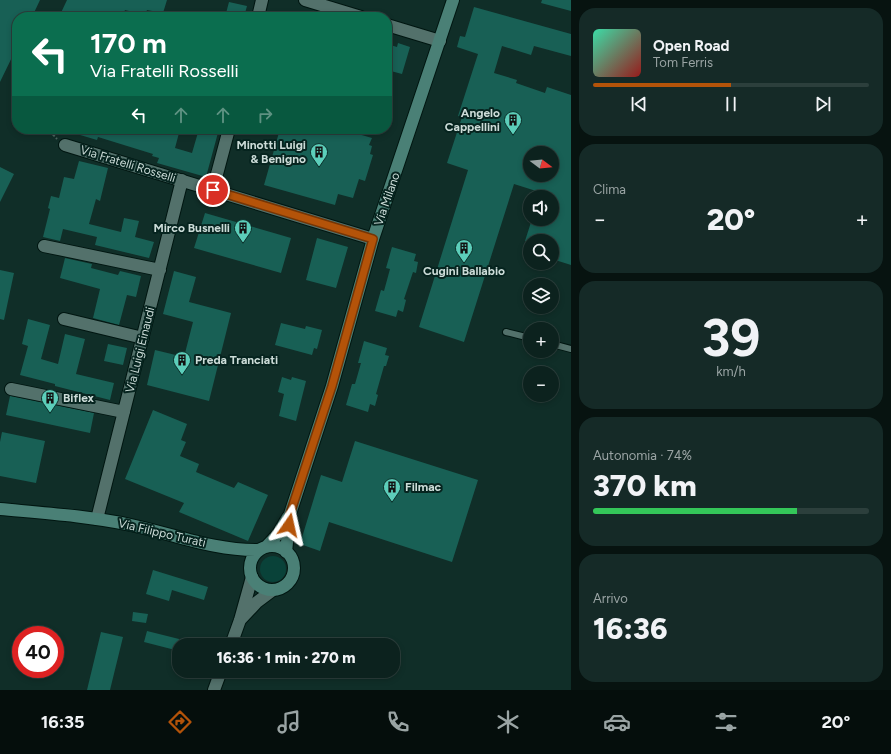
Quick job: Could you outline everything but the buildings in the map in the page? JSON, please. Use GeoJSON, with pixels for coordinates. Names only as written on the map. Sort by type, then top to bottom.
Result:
{"type":"FeatureCollection","features":[{"type":"Feature","properties":{"kind":"street"},"geometry":{"type":"LineString","coordinates":[[259,12],[262,0]]}},
{"type":"Feature","properties":{"kind":"street"},"geometry":{"type":"LineString","coordinates":[[305,0],[345,12]]}},
{"type":"Feature","properties":{"kind":"street","name":"Via Milano"},"geometry":{"type":"LineString","coordinates":[[286,552],[290,514],[332,386],[373,239],[453,0]]}},
{"type":"Feature","properties":{"kind":"street"},"geometry":{"type":"LineString","coordinates":[[392,27],[440,41]]}},
{"type":"Feature","properties":{"kind":"street"},"geometry":{"type":"LineString","coordinates":[[213,190],[228,134]]}},
{"type":"Feature","properties":{"kind":"street","name":"Via Fratelli Rosselli"},"geometry":{"type":"LineString","coordinates":[[65,145],[373,239]]}},
{"type":"Feature","properties":{"kind":"street","name":"Via Luigi Einaudi"},"geometry":{"type":"LineString","coordinates":[[97,519],[182,180]]}},
{"type":"Feature","properties":{"kind":"street"},"geometry":{"type":"LineString","coordinates":[[44,246],[160,270]]}},
{"type":"Feature","properties":{"kind":"street"},"geometry":{"type":"LineString","coordinates":[[64,319],[143,338]]}},
{"type":"Feature","properties":{"kind":"street"},"geometry":{"type":"LineString","coordinates":[[11,389],[124,412]]}},
{"type":"Feature","properties":{"kind":"street","name":"Via Filippo Turati"},"geometry":{"type":"LineString","coordinates":[[0,509],[97,519],[131,525],[226,549],[263,549]]}},
{"type":"Feature","properties":{"kind":"street","name":"Via Milano"},"geometry":{"type":"LineString","coordinates":[[263,549],[278,534],[290,514]]}},
{"type":"Feature","properties":{"kind":"street"},"geometry":{"type":"LineString","coordinates":[[234,638],[240,620],[251,574],[252,560],[263,549],[273,546],[280,548],[291,558],[293,572],[291,579],[286,584],[273,590],[257,602],[240,620]]}},
{"type":"Feature","properties":{"kind":"street","name":"Via Filippo Turati"},"geometry":{"type":"LineString","coordinates":[[226,549],[240,560],[251,574]]}},
{"type":"Feature","properties":{"kind":"street"},"geometry":{"type":"LineString","coordinates":[[251,574],[261,587],[273,590]]}},
{"type":"Feature","properties":{"kind":"street"},"geometry":{"type":"LineString","coordinates":[[214,690],[218,678]]}},
{"type":"Feature","properties":{"kind":"lane"},"geometry":{"type":"LineString","coordinates":[[506,332],[523,336]]}},
{"type":"Feature","properties":{"kind":"lane"},"geometry":{"type":"LineString","coordinates":[[559,346],[571,349]]}},
{"type":"Feature","properties":{"kind":"green space"},"geometry":{"type":"Polygon","coordinates":[[[273,556],[282,560],[286,569],[282,578],[273,582],[264,578],[260,569],[264,560],[273,556]]]}},
{"type":"Feature","properties":{"kind":"place","name":"Angelo Cappellini"},"geometry":{"type":"Point","coordinates":[513,135]}},
{"type":"Feature","properties":{"kind":"place","name":"Minotti Luigi & Benigno"},"geometry":{"type":"Point","coordinates":[319,167]}},
{"type":"Feature","properties":{"kind":"place","name":"Mirco Busnelli"},"geometry":{"type":"Point","coordinates":[243,243]}},
{"type":"Feature","properties":{"kind":"place","name":"Cugini Ballabio"},"geometry":{"type":"Point","coordinates":[464,263]}},
{"type":"Feature","properties":{"kind":"place","name":"Preda Tranciati"},"geometry":{"type":"Point","coordinates":[182,375]}},
{"type":"Feature","properties":{"kind":"place","name":"Biflex"},"geometry":{"type":"Point","coordinates":[50,413]}},
{"type":"Feature","properties":{"kind":"place","name":"Filmac"},"geometry":{"type":"Point","coordinates":[392,502]}},
{"type":"Feature","properties":{"kind":"route"},"geometry":{"type":"LineString","coordinates":[[213,190],[373,239],[332,386],[290,514],[289,525]]}}]}
